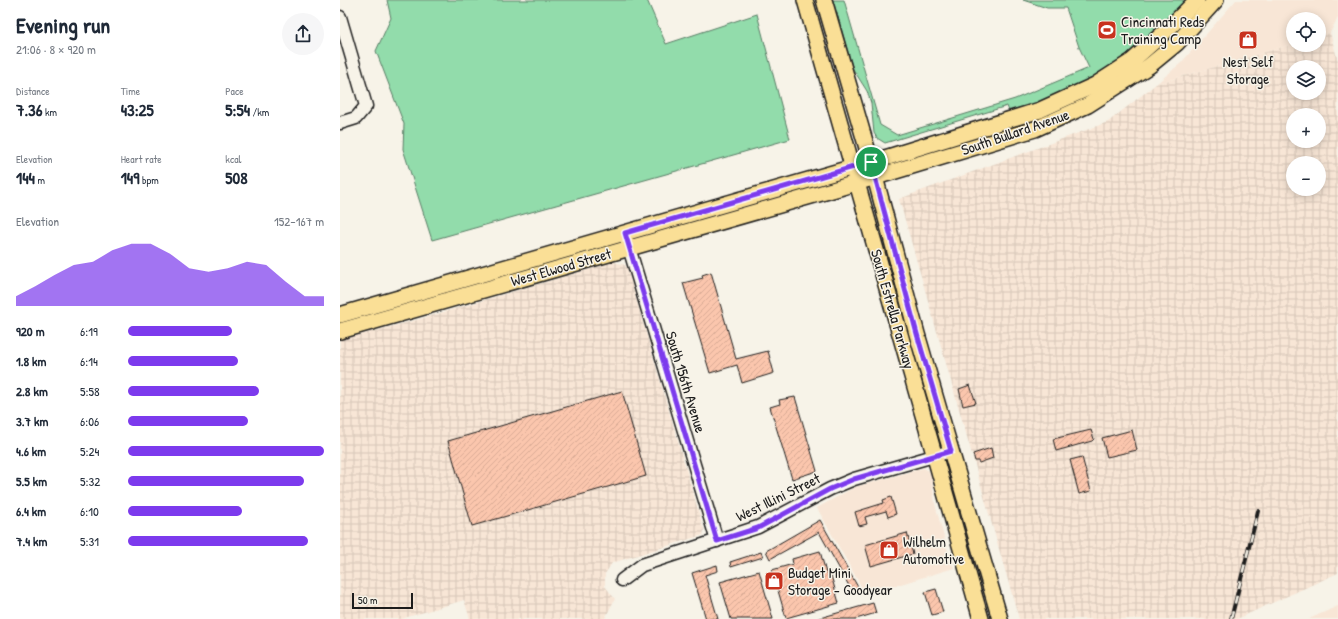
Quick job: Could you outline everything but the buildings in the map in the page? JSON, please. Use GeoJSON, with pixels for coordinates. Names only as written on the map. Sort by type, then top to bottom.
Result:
{"type":"FeatureCollection","features":[{"type":"Feature","properties":{"kind":"main road","name":"South Estrella Parkway"},"geometry":{"type":"LineString","coordinates":[[805,0],[981,619]]}},
{"type":"Feature","properties":{"kind":"main road","name":"South Estrella Parkway"},"geometry":{"type":"LineString","coordinates":[[824,0],[1000,619]]}},
{"type":"Feature","properties":{"kind":"main road","name":"South Bullard Avenue"},"geometry":{"type":"LineString","coordinates":[[871,162],[1028,114],[1077,94],[1095,85],[1132,61],[1167,30],[1197,0]]}},
{"type":"Feature","properties":{"kind":"main road","name":"South Bullard Avenue"},"geometry":{"type":"LineString","coordinates":[[874,178],[1035,129],[1088,105],[1130,79],[1164,54],[1177,43],[1216,0]]}},
{"type":"Feature","properties":{"kind":"main road","name":"West Elwood Street"},"geometry":{"type":"LineString","coordinates":[[340,330],[871,162]]}},
{"type":"Feature","properties":{"kind":"main road","name":"West Elwood Street"},"geometry":{"type":"LineString","coordinates":[[340,315],[627,240],[874,178]]}},
{"type":"Feature","properties":{"kind":"street"},"geometry":{"type":"LineString","coordinates":[[340,16],[366,106],[356,118],[340,123]]}},
{"type":"Feature","properties":{"kind":"street","name":"South 156th Avenue"},"geometry":{"type":"LineString","coordinates":[[627,240],[717,541]]}},
{"type":"Feature","properties":{"kind":"street","name":"West Illini Street"},"geometry":{"type":"LineString","coordinates":[[622,580],[642,565],[758,528],[830,489],[854,479],[951,451]]}},
{"type":"Feature","properties":{"kind":"shaded area","name":"Nest Self Storage"},"geometry":{"type":"Polygon","coordinates":[[[1236,0],[1338,0],[1338,17],[1330,33],[1326,34],[1326,12],[1286,12],[1286,46],[1156,84],[1181,63],[1236,0]]]}},
{"type":"Feature","properties":{"kind":"shaded area"},"geometry":{"type":"Polygon","coordinates":[[[1330,33],[1338,61],[1338,573],[1237,619],[1019,619],[899,199],[1108,122],[1156,84],[1286,46],[1286,52],[1326,52],[1326,34],[1330,33]]]}},
{"type":"Feature","properties":{"kind":"shaded area"},"geometry":{"type":"Polygon","coordinates":[[[614,262],[625,265],[627,268],[704,530],[703,535],[612,563],[605,574],[605,586],[615,599],[605,618],[470,619],[464,600],[401,619],[340,619],[340,340],[420,319],[614,262]]]}},
{"type":"Feature","properties":{"kind":"shaded area"},"geometry":{"type":"Polygon","coordinates":[[[924,468],[931,473],[935,504],[950,559],[954,568],[891,587],[879,589],[862,588],[817,508],[855,487],[924,468]]]}},
{"type":"Feature","properties":{"kind":"shaded area"},"geometry":{"type":"Polygon","coordinates":[[[1338,606],[1338,619],[1309,619],[1338,606]]]}},
{"type":"Feature","properties":{"kind":"green space"},"geometry":{"type":"Polygon","coordinates":[[[387,0],[647,0],[666,44],[757,14],[790,139],[432,240],[403,149],[404,124],[376,51],[391,18],[387,0]]]}},
{"type":"Feature","properties":{"kind":"green space"},"geometry":{"type":"Polygon","coordinates":[[[833,0],[844,0],[880,125],[897,135],[1015,99],[1089,68],[1079,47],[1066,8],[1047,8],[1023,0],[1187,0],[1139,46],[1104,72],[1066,93],[1045,102],[1009,111],[1007,106],[885,143],[877,138],[874,133],[871,103],[867,91],[853,69],[833,0]]]}},
{"type":"Feature","properties":{"kind":"railway"},"geometry":{"type":"LineString","coordinates":[[1231,619],[1258,511]]}},
{"type":"Feature","properties":{"kind":"place","name":"Cincinnati Reds Training Camp"},"geometry":{"type":"Point","coordinates":[1107,30]}},
{"type":"Feature","properties":{"kind":"place","name":"Nest Self Storage"},"geometry":{"type":"Point","coordinates":[1248,40]}},
{"type":"Feature","properties":{"kind":"place","name":"Wilhelm Automotive"},"geometry":{"type":"Point","coordinates":[889,550]}},
{"type":"Feature","properties":{"kind":"place","name":"Budget Mini Storage - Goodyear"},"geometry":{"type":"Point","coordinates":[774,581]}},
{"type":"Feature","properties":{"kind":"route"},"geometry":{"type":"LineString","coordinates":[[871,162],[874,178],[917,334],[951,451],[854,479],[830,489],[758,528],[717,541],[625,233],[871,162]]}}]}
